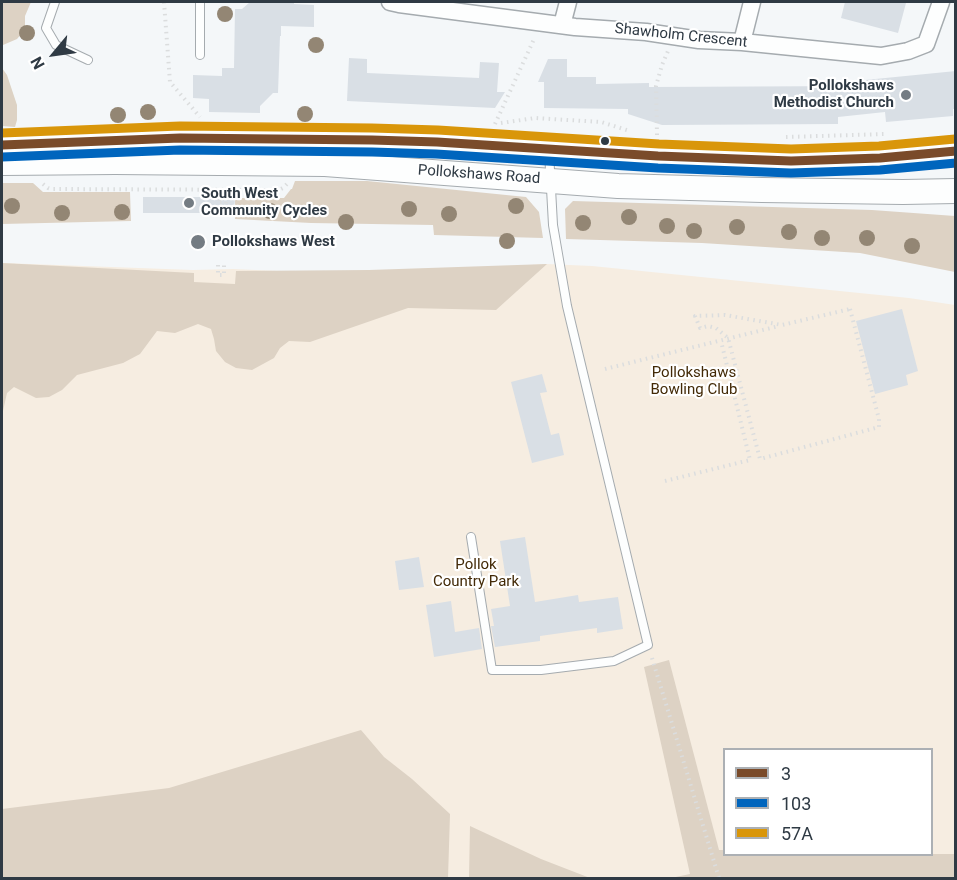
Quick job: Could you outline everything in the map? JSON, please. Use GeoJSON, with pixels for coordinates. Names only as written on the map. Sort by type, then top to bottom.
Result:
{"type":"FeatureCollection","features":[{"type":"Feature","properties":{"kind":"main road","name":"Pollokshaws Road"},"geometry":{"type":"LineString","coordinates":[[2,145],[195,138],[372,140],[791,161],[880,158],[956,151]]}},
{"type":"Feature","properties":{"kind":"main road","name":"Pollokshaws Road"},"geometry":{"type":"LineString","coordinates":[[2,163],[325,164],[627,186],[891,192],[956,191]]}},
{"type":"Feature","properties":{"kind":"street","name":"Shawholm Crescent"},"geometry":{"type":"LineString","coordinates":[[390,2],[562,25],[881,56],[908,51],[927,44],[941,2]]}},
{"type":"Feature","properties":{"kind":"street"},"geometry":{"type":"LineString","coordinates":[[562,25],[568,2]]}},
{"type":"Feature","properties":{"kind":"street"},"geometry":{"type":"LineString","coordinates":[[742,42],[752,2]]}},
{"type":"Feature","properties":{"kind":"lane"},"geometry":{"type":"LineString","coordinates":[[55,2],[46,28],[56,45],[88,60]]}},
{"type":"Feature","properties":{"kind":"lane"},"geometry":{"type":"LineString","coordinates":[[200,2],[200,55]]}},
{"type":"Feature","properties":{"kind":"lane"},"geometry":{"type":"LineString","coordinates":[[471,537],[492,670],[541,670],[614,661],[648,645],[567,306],[555,241],[549,181],[549,149]]}},
{"type":"Feature","properties":{"kind":"path"},"geometry":{"type":"LineString","coordinates":[[164,2],[170,82],[203,121]]}},
{"type":"Feature","properties":{"kind":"path"},"geometry":{"type":"LineString","coordinates":[[495,124],[542,22]]}},
{"type":"Feature","properties":{"kind":"path"},"geometry":{"type":"LineString","coordinates":[[657,140],[656,86],[662,65],[675,36]]}},
{"type":"Feature","properties":{"kind":"path"},"geometry":{"type":"LineString","coordinates":[[42,163],[42,182],[45,187],[51,189],[281,189],[292,177],[294,165]]}},
{"type":"Feature","properties":{"kind":"path"},"geometry":{"type":"LineString","coordinates":[[219,213],[220,190]]}},
{"type":"Feature","properties":{"kind":"path"},"geometry":{"type":"LineString","coordinates":[[220,202],[226,202],[225,213]]}},
{"type":"Feature","properties":{"kind":"path"},"geometry":{"type":"LineString","coordinates":[[218,265],[218,275],[224,275],[224,262]]}},
{"type":"Feature","properties":{"kind":"path"},"geometry":{"type":"LineString","coordinates":[[605,369],[728,338],[782,326],[850,309],[879,419],[879,427],[760,459],[728,338],[716,328],[708,326],[700,328],[695,316],[725,315],[782,326]]}},
{"type":"Feature","properties":{"kind":"path"},"geometry":{"type":"LineString","coordinates":[[665,481],[750,460],[721,341]]}},
{"type":"Feature","properties":{"kind":"path"},"geometry":{"type":"LineString","coordinates":[[648,645],[719,879]]}},
{"type":"Feature","properties":{"kind":"green space","name":"Pollok Country Park"},"geometry":{"type":"Polygon","coordinates":[[[2,263],[369,275],[547,264],[592,266],[909,298],[955,305],[955,878],[2,878],[2,263]]]}},
{"type":"Feature","properties":{"kind":"shaded area"},"geometry":{"type":"Polygon","coordinates":[[[2,2],[31,2],[25,16],[25,30],[17,39],[3,45],[2,44],[2,2]]]}},
{"type":"Feature","properties":{"kind":"shaded area"},"geometry":{"type":"Polygon","coordinates":[[[2,68],[7,75],[17,105],[15,127],[2,126],[2,68]]]}},
{"type":"Feature","properties":{"kind":"shaded area"},"geometry":{"type":"Polygon","coordinates":[[[295,181],[367,181],[526,197],[539,212],[543,238],[434,235],[433,225],[235,219],[235,198],[284,198],[292,189],[295,181]]]}},
{"type":"Feature","properties":{"kind":"shaded area"},"geometry":{"type":"Polygon","coordinates":[[[2,183],[33,183],[43,192],[130,192],[131,221],[2,224],[2,183]]]}},
{"type":"Feature","properties":{"kind":"shaded area"},"geometry":{"type":"Polygon","coordinates":[[[573,201],[872,210],[955,216],[955,272],[860,253],[702,243],[566,239],[565,209],[573,201]]]}},
{"type":"Feature","properties":{"kind":"shaded area"},"geometry":{"type":"Polygon","coordinates":[[[2,263],[194,273],[194,282],[235,284],[236,271],[369,270],[547,264],[496,310],[408,308],[310,342],[289,341],[280,348],[274,358],[252,370],[236,368],[225,362],[216,351],[211,329],[198,324],[175,333],[157,331],[140,354],[123,363],[77,375],[62,390],[49,397],[36,398],[14,387],[7,393],[2,413],[2,263]]]}},
{"type":"Feature","properties":{"kind":"shaded area"},"geometry":{"type":"Polygon","coordinates":[[[669,660],[719,850],[723,850],[723,856],[933,856],[933,854],[955,854],[955,878],[671,878],[690,874],[644,667],[669,660]]]}},
{"type":"Feature","properties":{"kind":"shaded area"},"geometry":{"type":"Polygon","coordinates":[[[361,730],[384,757],[450,814],[448,878],[2,878],[2,809],[169,788],[361,730]]]}},
{"type":"Feature","properties":{"kind":"shaded area"},"geometry":{"type":"Polygon","coordinates":[[[470,826],[541,859],[590,878],[469,878],[470,826]]]}},
{"type":"Feature","properties":{"kind":"building"},"geometry":{"type":"Polygon","coordinates":[[[250,2],[294,2],[294,4],[314,5],[314,27],[281,26],[278,93],[273,93],[260,106],[260,113],[209,112],[209,99],[193,98],[193,75],[222,76],[222,68],[234,68],[235,9],[242,9],[250,2]]]}},
{"type":"Feature","properties":{"kind":"building"},"geometry":{"type":"Polygon","coordinates":[[[845,2],[906,3],[898,33],[841,18],[845,2]]]}},
{"type":"Feature","properties":{"kind":"building"},"geometry":{"type":"Polygon","coordinates":[[[349,58],[367,59],[367,73],[479,78],[480,62],[499,63],[497,92],[505,92],[495,108],[347,101],[349,58]]]}},
{"type":"Feature","properties":{"kind":"building"},"geometry":{"type":"Polygon","coordinates":[[[548,59],[567,59],[567,77],[596,77],[596,84],[649,83],[649,87],[855,86],[855,81],[956,71],[956,109],[953,109],[953,116],[886,122],[885,112],[838,117],[838,124],[662,125],[628,114],[628,109],[544,108],[544,82],[538,82],[548,59]]]}},
{"type":"Feature","properties":{"kind":"building","name":"South West Community Cycles"},"geometry":{"type":"Polygon","coordinates":[[[143,197],[235,197],[234,213],[143,213],[143,197]]]}},
{"type":"Feature","properties":{"kind":"building"},"geometry":{"type":"Polygon","coordinates":[[[902,309],[918,371],[906,375],[908,385],[875,394],[856,321],[902,309]]]}},
{"type":"Feature","properties":{"kind":"building"},"geometry":{"type":"Polygon","coordinates":[[[542,374],[547,392],[540,393],[551,435],[559,433],[564,455],[532,463],[511,382],[542,374]]]}},
{"type":"Feature","properties":{"kind":"building"},"geometry":{"type":"Polygon","coordinates":[[[525,537],[535,602],[578,595],[579,602],[618,597],[623,629],[597,633],[597,628],[540,636],[540,641],[495,647],[491,609],[510,606],[500,541],[525,537]]]}},
{"type":"Feature","properties":{"kind":"building"},"geometry":{"type":"Polygon","coordinates":[[[419,557],[424,587],[399,590],[395,561],[419,557]]]}},
{"type":"Feature","properties":{"kind":"building"},"geometry":{"type":"Polygon","coordinates":[[[451,601],[455,632],[479,628],[482,649],[434,657],[426,605],[451,601]]]}},
{"type":"Feature","properties":{"kind":"transit line","name":"57A"},"geometry":{"type":"LineString","coordinates":[[2,133],[180,126],[372,128],[791,149],[879,146],[955,139]]}},
{"type":"Feature","properties":{"kind":"transit line","name":"3"},"geometry":{"type":"LineString","coordinates":[[2,145],[180,138],[372,140],[791,161],[880,158],[956,151]]}},
{"type":"Feature","properties":{"kind":"transit line","name":"103"},"geometry":{"type":"LineString","coordinates":[[2,157],[180,150],[372,152],[791,173],[880,170],[956,163]]}},
{"type":"Feature","properties":{"kind":"place","name":"Pollokshaws Methodist Church"},"geometry":{"type":"Point","coordinates":[906,95]}},
{"type":"Feature","properties":{"kind":"place","name":"South West Community Cycles"},"geometry":{"type":"Point","coordinates":[189,203]}},
{"type":"Feature","properties":{"kind":"place","name":"Pollokshaws West"},"geometry":{"type":"Point","coordinates":[198,242]}},
{"type":"Feature","properties":{"kind":"park label","name":"Pollokshaws Bowling Club"},"geometry":{"type":"Point","coordinates":[694,382]}}]}
